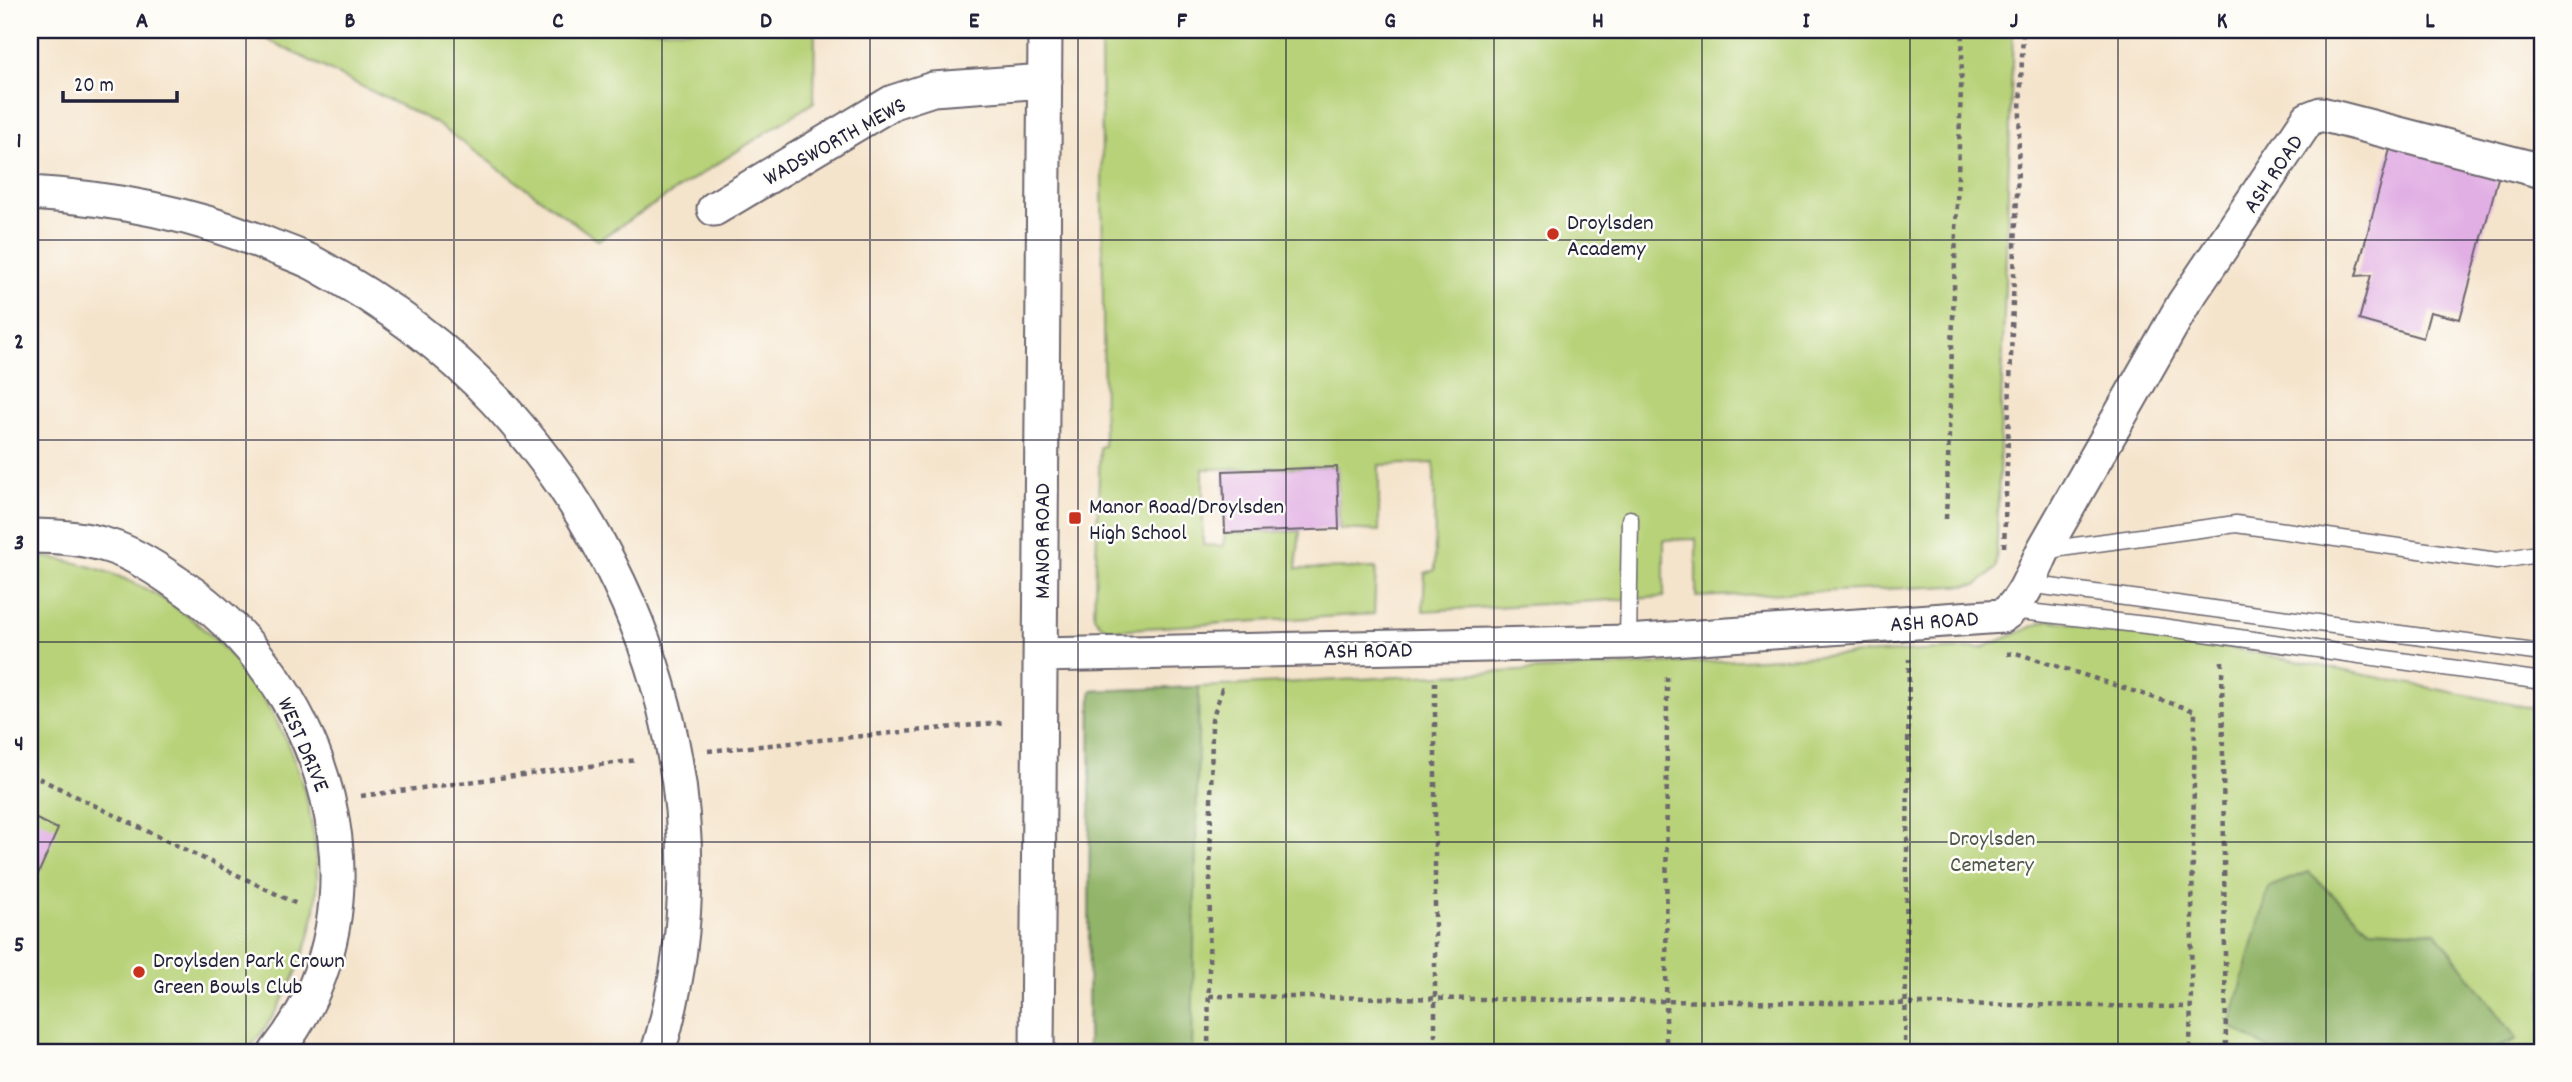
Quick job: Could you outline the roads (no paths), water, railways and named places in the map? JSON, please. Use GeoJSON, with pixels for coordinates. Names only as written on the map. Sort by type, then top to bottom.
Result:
{"type":"FeatureCollection","features":[{"type":"Feature","properties":{"kind":"street","name":"MANOR ROAD"},"geometry":{"type":"LineString","coordinates":[[1037,1052],[1045,30]]}},
{"type":"Feature","properties":{"kind":"street","name":"WADSWORTH MEWS"},"geometry":{"type":"LineString","coordinates":[[714,209],[893,102],[933,89],[1045,81]]}},
{"type":"Feature","properties":{"kind":"street","name":"ASH ROAD"},"geometry":{"type":"LineString","coordinates":[[1040,655],[1628,642],[2002,616],[2019,597],[2184,303],[2308,119],[2321,114],[2542,171]]}},
{"type":"Feature","properties":{"kind":"street"},"geometry":{"type":"LineString","coordinates":[[30,193],[87,197],[164,210],[246,236],[312,263],[377,301],[433,342],[495,400],[542,456],[597,540],[621,586],[652,667],[676,754],[686,846],[684,899],[678,972],[658,1052]]}},
{"type":"Feature","properties":{"kind":"street","name":"WEST DRIVE"},"geometry":{"type":"LineString","coordinates":[[30,536],[73,538],[108,546],[147,563],[191,591],[231,624],[259,657],[286,694],[309,739],[329,800],[337,858],[332,921],[318,980],[301,1015],[276,1052]]}},
{"type":"Feature","properties":{"kind":"lane"},"geometry":{"type":"LineString","coordinates":[[1628,642],[1630,519]]}},
{"type":"Feature","properties":{"kind":"lane"},"geometry":{"type":"LineString","coordinates":[[2043,551],[2236,524],[2497,561],[2542,554]]}},
{"type":"Feature","properties":{"kind":"lane"},"geometry":{"type":"LineString","coordinates":[[2019,597],[2222,636],[2542,681]]}},
{"type":"Feature","properties":{"kind":"lane"},"geometry":{"type":"LineString","coordinates":[[2019,597],[2542,653]]}},
{"type":"Feature","properties":{"kind":"place","name":"Droylsden Academy"},"geometry":{"type":"Point","coordinates":[1553,234]}},
{"type":"Feature","properties":{"kind":"place","name":"Manor Road/Droylsden High School"},"geometry":{"type":"Point","coordinates":[1075,518]}},
{"type":"Feature","properties":{"kind":"place","name":"Droylsden Park Crown Green Bowls Club"},"geometry":{"type":"Point","coordinates":[139,972]}},
{"type":"Feature","properties":{"kind":"park label","name":"Droylsden Cemetery"},"geometry":{"type":"Point","coordinates":[1992,850]}}]}
